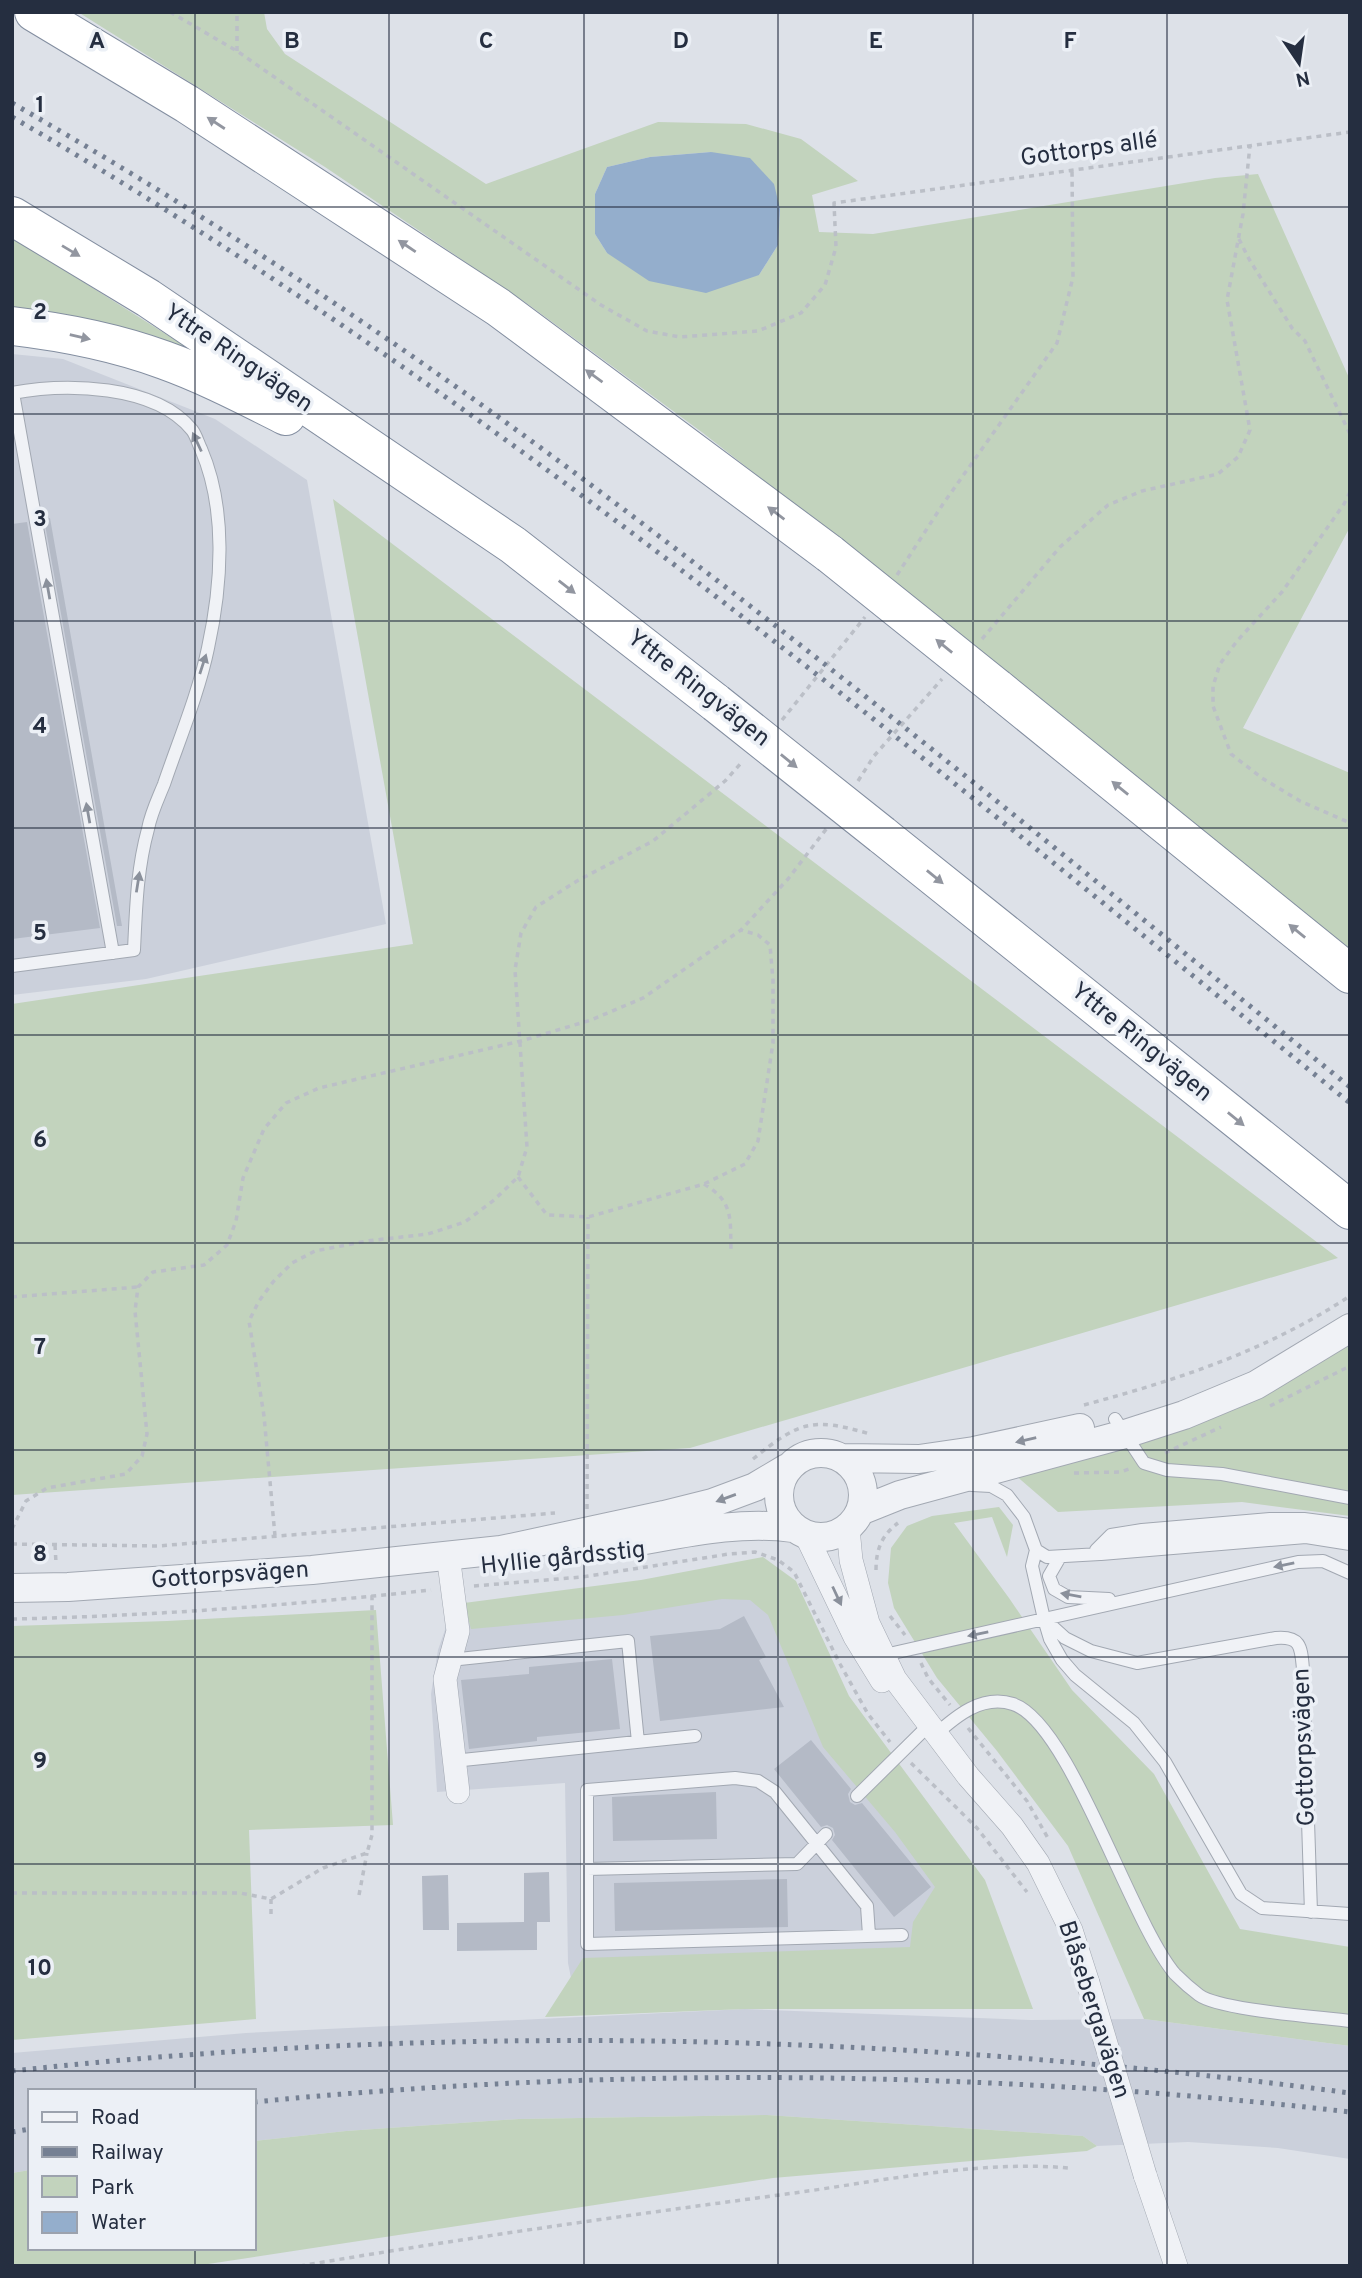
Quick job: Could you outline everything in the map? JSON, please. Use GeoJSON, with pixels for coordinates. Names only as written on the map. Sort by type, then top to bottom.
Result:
{"type":"FeatureCollection","features":[{"type":"Feature","properties":{"kind":"highway"},"geometry":{"type":"LineString","coordinates":[[34,12],[187,104],[498,307],[830,554],[1350,974]]}},
{"type":"Feature","properties":{"kind":"highway","name":"Yttre Ringvägen"},"geometry":{"type":"LineString","coordinates":[[12,216],[148,298],[513,545],[716,703],[1350,1210]]}},
{"type":"Feature","properties":{"kind":"highway"},"geometry":{"type":"LineString","coordinates":[[12,326],[61,332],[111,344],[163,360],[236,391],[326,437],[513,545]]}},
{"type":"Feature","properties":{"kind":"street","name":"Gottorpsvägen"},"geometry":{"type":"LineString","coordinates":[[501,1550],[543,1553],[598,1548],[730,1525],[767,1524],[821,1538],[835,1535],[854,1520],[901,1495],[1120,1427],[1324,1344],[1350,1328]]}},
{"type":"Feature","properties":{"kind":"street","name":"Gottorpsvägen"},"geometry":{"type":"LineString","coordinates":[[12,1588],[68,1587],[299,1571],[501,1550],[712,1503],[755,1487],[787,1468],[798,1458],[812,1453],[829,1453],[843,1458],[911,1460],[1120,1427]]}},
{"type":"Feature","properties":{"kind":"street"},"geometry":{"type":"LineString","coordinates":[[843,1458],[854,1468],[862,1481],[864,1497],[854,1520]]}},
{"type":"Feature","properties":{"kind":"street"},"geometry":{"type":"LineString","coordinates":[[787,1468],[780,1481],[778,1499],[782,1513],[800,1531]]}},
{"type":"Feature","properties":{"kind":"street","name":"Blåsebergavägen"},"geometry":{"type":"LineString","coordinates":[[854,1520],[858,1588],[869,1623],[875,1658]]}},
{"type":"Feature","properties":{"kind":"street","name":"Blåsebergavägen"},"geometry":{"type":"LineString","coordinates":[[800,1531],[875,1658],[929,1733],[1012,1826],[1038,1863],[1071,1930],[1145,2175],[1176,2266]]}},
{"type":"Feature","properties":{"kind":"street"},"geometry":{"type":"LineString","coordinates":[[448,1555],[458,1631],[445,1679],[458,1793]]}},
{"type":"Feature","properties":{"kind":"lane"},"geometry":{"type":"LineString","coordinates":[[12,967],[113,953],[134,950],[136,887],[148,827],[208,650],[215,608],[219,548],[217,503],[209,468],[194,432],[179,417],[155,403],[113,392],[68,387],[38,388],[13,393],[113,953]]}},
{"type":"Feature","properties":{"kind":"lane"},"geometry":{"type":"LineString","coordinates":[[1120,1427],[1144,1463],[1167,1470],[1222,1474],[1350,1498]]}},
{"type":"Feature","properties":{"kind":"lane"},"geometry":{"type":"LineString","coordinates":[[943,1483],[991,1486],[1007,1495],[1024,1517],[1036,1550],[1032,1566],[1044,1619],[1050,1639],[1062,1660],[1075,1675],[1134,1723],[1165,1762],[1241,1894],[1262,1908],[1350,1914]]}},
{"type":"Feature","properties":{"kind":"lane"},"geometry":{"type":"LineString","coordinates":[[1097,1554],[1111,1535],[1142,1530],[1270,1519],[1304,1519],[1350,1525]]}},
{"type":"Feature","properties":{"kind":"lane"},"geometry":{"type":"LineString","coordinates":[[1097,1554],[1116,1543],[1240,1531],[1307,1528],[1350,1534]]}},
{"type":"Feature","properties":{"kind":"lane"},"geometry":{"type":"LineString","coordinates":[[1036,1550],[1047,1557],[1060,1557],[1306,1537],[1350,1544]]}},
{"type":"Feature","properties":{"kind":"lane"},"geometry":{"type":"LineString","coordinates":[[1060,1557],[1049,1576],[1051,1585],[1057,1592],[1069,1597],[1127,1600]]}},
{"type":"Feature","properties":{"kind":"lane"},"geometry":{"type":"LineString","coordinates":[[875,1658],[1298,1562],[1323,1561],[1350,1573]]}},
{"type":"Feature","properties":{"kind":"lane","name":"Gottorpsvägen"},"geometry":{"type":"LineString","coordinates":[[1044,1619],[1065,1638],[1091,1651],[1136,1663],[1276,1638],[1287,1637],[1296,1641],[1300,1648],[1303,1669],[1311,1912]]}},
{"type":"Feature","properties":{"kind":"lane"},"geometry":{"type":"LineString","coordinates":[[450,1660],[628,1641],[638,1742]]}},
{"type":"Feature","properties":{"kind":"lane"},"geometry":{"type":"LineString","coordinates":[[857,1796],[900,1752],[973,1706],[996,1701],[1014,1704],[1030,1713],[1049,1734],[1151,1934],[1175,1974],[1202,1997],[1231,2006],[1350,2021]]}},
{"type":"Feature","properties":{"kind":"lane"},"geometry":{"type":"LineString","coordinates":[[453,1761],[695,1736]]}},
{"type":"Feature","properties":{"kind":"lane"},"geometry":{"type":"LineString","coordinates":[[869,1936],[867,1906],[775,1792],[758,1781],[735,1778],[587,1790],[587,1944],[869,1936],[902,1935]]}},
{"type":"Feature","properties":{"kind":"lane"},"geometry":{"type":"LineString","coordinates":[[587,1869],[797,1864],[826,1833]]}},
{"type":"Feature","properties":{"kind":"path"},"geometry":{"type":"LineString","coordinates":[[170,12],[237,51]]}},
{"type":"Feature","properties":{"kind":"path"},"geometry":{"type":"LineString","coordinates":[[237,12],[237,51]]}},
{"type":"Feature","properties":{"kind":"path","name":"Gottorps allé"},"geometry":{"type":"LineString","coordinates":[[237,51],[601,306],[647,331],[680,337],[758,331],[802,313],[825,285],[829,273],[836,247],[834,202],[1350,132]]}},
{"type":"Feature","properties":{"kind":"path"},"geometry":{"type":"LineString","coordinates":[[978,642],[1060,547],[1108,505],[1142,491],[1219,474],[1238,457],[1250,430],[1227,300],[1250,145]]}},
{"type":"Feature","properties":{"kind":"path"},"geometry":{"type":"LineString","coordinates":[[892,582],[943,504],[1057,343],[1073,277],[1072,170]]}},
{"type":"Feature","properties":{"kind":"path"},"geometry":{"type":"LineString","coordinates":[[1238,237],[1249,260],[1292,328],[1305,341],[1350,435]]}},
{"type":"Feature","properties":{"kind":"path"},"geometry":{"type":"LineString","coordinates":[[1350,492],[1282,592],[1237,641],[1220,664],[1213,686],[1213,706],[1231,754],[1262,778],[1300,801],[1350,823]]}},
{"type":"Feature","properties":{"kind":"path"},"geometry":{"type":"LineString","coordinates":[[782,720],[868,613]]}},
{"type":"Feature","properties":{"kind":"path"},"geometry":{"type":"LineString","coordinates":[[851,791],[874,756],[951,670]]}},
{"type":"Feature","properties":{"kind":"path"},"geometry":{"type":"LineString","coordinates":[[275,1536],[264,1416],[249,1321],[259,1301],[292,1263],[316,1251],[367,1241],[428,1234],[465,1222],[494,1200],[517,1177],[527,1147],[515,970],[521,933],[536,907],[576,881],[653,841],[725,781],[744,761]]}},
{"type":"Feature","properties":{"kind":"path"},"geometry":{"type":"LineString","coordinates":[[12,1529],[26,1501],[47,1488],[126,1474],[142,1456],[147,1434],[135,1311],[138,1287],[153,1272],[204,1265],[228,1245],[236,1221],[243,1178],[264,1129],[286,1103],[319,1088],[521,1041],[591,1020],[643,998],[741,930],[788,879],[828,826]]}},
{"type":"Feature","properties":{"kind":"path"},"geometry":{"type":"LineString","coordinates":[[517,1177],[547,1215],[588,1217],[704,1184],[745,1164],[758,1141],[774,1043],[773,981],[770,945],[758,935],[741,930]]}},
{"type":"Feature","properties":{"kind":"path"},"geometry":{"type":"LineString","coordinates":[[704,1184],[719,1193],[730,1214],[731,1250]]}},
{"type":"Feature","properties":{"kind":"path"},"geometry":{"type":"LineString","coordinates":[[587,1510],[588,1217]]}},
{"type":"Feature","properties":{"kind":"path"},"geometry":{"type":"LineString","coordinates":[[12,1297],[138,1287]]}},
{"type":"Feature","properties":{"kind":"path"},"geometry":{"type":"LineString","coordinates":[[1073,1408],[1162,1384],[1237,1357],[1350,1296]]}},
{"type":"Feature","properties":{"kind":"path"},"geometry":{"type":"LineString","coordinates":[[746,1466],[779,1438],[805,1425],[825,1424],[880,1436]]}},
{"type":"Feature","properties":{"kind":"path"},"geometry":{"type":"LineString","coordinates":[[12,1545],[158,1546],[560,1512]]}},
{"type":"Feature","properties":{"kind":"path"},"geometry":{"type":"LineString","coordinates":[[55,1545],[56,1563]]}},
{"type":"Feature","properties":{"kind":"path","name":"Hyllie gårdsstig"},"geometry":{"type":"LineString","coordinates":[[12,1619],[76,1618],[238,1608],[582,1577],[755,1552],[778,1560],[794,1572],[868,1714],[900,1752],[977,1828],[1032,1898]]}},
{"type":"Feature","properties":{"kind":"path"},"geometry":{"type":"LineString","coordinates":[[359,1895],[372,1835],[372,1595]]}},
{"type":"Feature","properties":{"kind":"path"},"geometry":{"type":"LineString","coordinates":[[883,1608],[913,1648],[928,1678],[1027,1801]]}},
{"type":"Feature","properties":{"kind":"path"},"geometry":{"type":"LineString","coordinates":[[12,1893],[240,1893],[271,1899],[323,1868],[367,1853]]}},
{"type":"Feature","properties":{"kind":"path"},"geometry":{"type":"LineString","coordinates":[[271,1899],[271,1918]]}},
{"type":"Feature","properties":{"kind":"path"},"geometry":{"type":"LineString","coordinates":[[300,2266],[624,2216],[975,2169],[1038,2165],[1069,2168]]}},
{"type":"Feature","properties":{"kind":"shaded area"},"geometry":{"type":"Polygon","coordinates":[[[12,354],[63,359],[215,419],[307,480],[386,924],[146,979],[12,995],[12,354]]]}},
{"type":"Feature","properties":{"kind":"shaded area"},"geometry":{"type":"Polygon","coordinates":[[[712,1587],[754,1591],[918,1827],[971,1983],[573,1988],[568,1963],[565,1783],[437,1792],[431,1694],[438,1650],[447,1624],[712,1587]]]}},
{"type":"Feature","properties":{"kind":"shaded area"},"geometry":{"type":"Polygon","coordinates":[[[745,2009],[1031,2020],[1144,2019],[1350,2046],[1350,2159],[1278,2148],[1188,2142],[1097,2146],[1083,2136],[767,2115],[519,2119],[346,2131],[256,2141],[256,2089],[28,2089],[28,2170],[12,2173],[12,2053],[246,2033],[745,2009]]]}},
{"type":"Feature","properties":{"kind":"green space"},"geometry":{"type":"Polygon","coordinates":[[[78,12],[264,12],[267,29],[285,54],[486,184],[658,122],[746,124],[801,139],[858,181],[812,195],[819,232],[873,234],[1215,178],[1258,174],[1350,380],[1350,527],[1243,728],[1350,773],[1350,951],[989,657],[703,433],[529,305],[325,167],[78,12]],[[711,152],[650,157],[607,167],[595,194],[595,234],[607,253],[759,275],[778,245],[780,209],[711,152]]]}},
{"type":"Feature","properties":{"kind":"green space"},"geometry":{"type":"Polygon","coordinates":[[[12,237],[237,379],[12,318],[12,237]]]}},
{"type":"Feature","properties":{"kind":"green space"},"geometry":{"type":"Polygon","coordinates":[[[333,499],[1338,1258],[690,1448],[12,1495],[12,1004],[413,944],[333,499]]]}},
{"type":"Feature","properties":{"kind":"green space"},"geometry":{"type":"Polygon","coordinates":[[[1350,1343],[1350,1516],[1242,1502],[1058,1512],[1014,1474],[1350,1343]]]}},
{"type":"Feature","properties":{"kind":"green space"},"geometry":{"type":"Polygon","coordinates":[[[999,1507],[1013,1525],[1007,1557],[992,1517],[954,1523],[1072,1690],[1154,1774],[1240,1929],[1350,1947],[1350,2046],[1144,2019],[1068,1846],[997,1751],[937,1678],[894,1608],[888,1583],[891,1548],[907,1526],[932,1516],[999,1507]]]}},
{"type":"Feature","properties":{"kind":"green space"},"geometry":{"type":"Polygon","coordinates":[[[763,1557],[796,1581],[849,1696],[985,1880],[1033,2009],[745,2009],[545,2017],[583,1958],[910,1947],[913,1922],[935,1887],[895,1832],[823,1747],[768,1615],[750,1600],[722,1599],[623,1615],[471,1629],[464,1603],[641,1580],[763,1557]]]}},
{"type":"Feature","properties":{"kind":"green space"},"geometry":{"type":"Polygon","coordinates":[[[376,1610],[393,1825],[249,1830],[256,2019],[12,2040],[12,1626],[376,1610]]]}},
{"type":"Feature","properties":{"kind":"green space"},"geometry":{"type":"Polygon","coordinates":[[[767,2115],[1083,2136],[1097,2146],[1087,2151],[773,2178],[195,2266],[12,2266],[12,2173],[28,2170],[28,2250],[256,2250],[256,2141],[346,2131],[519,2119],[767,2115]]]}},
{"type":"Feature","properties":{"kind":"water"},"geometry":{"type":"Polygon","coordinates":[[[711,152],[750,158],[774,184],[780,209],[778,245],[759,275],[706,293],[649,281],[607,253],[595,234],[595,194],[607,167],[650,157],[711,152]]]}},
{"type":"Feature","properties":{"kind":"building"},"geometry":{"type":"Polygon","coordinates":[[[50,518],[122,926],[117,926],[44,519],[50,518]]]}},
{"type":"Feature","properties":{"kind":"building"},"geometry":{"type":"Polygon","coordinates":[[[27,522],[100,928],[12,939],[12,524],[27,522]]]}},
{"type":"Feature","properties":{"kind":"building"},"geometry":{"type":"Polygon","coordinates":[[[744,1616],[766,1657],[759,1660],[784,1707],[660,1721],[650,1636],[720,1629],[744,1616]]]}},
{"type":"Feature","properties":{"kind":"building"},"geometry":{"type":"Polygon","coordinates":[[[612,1659],[620,1729],[537,1737],[537,1741],[469,1749],[461,1680],[529,1674],[529,1667],[612,1659]]]}},
{"type":"Feature","properties":{"kind":"building"},"geometry":{"type":"Polygon","coordinates":[[[811,1740],[851,1789],[848,1794],[850,1802],[855,1805],[862,1803],[931,1887],[894,1917],[832,1840],[835,1835],[833,1828],[827,1825],[821,1827],[774,1769],[811,1740]]]}},
{"type":"Feature","properties":{"kind":"building"},"geometry":{"type":"Polygon","coordinates":[[[716,1792],[717,1839],[613,1841],[612,1797],[716,1792]]]}},
{"type":"Feature","properties":{"kind":"building"},"geometry":{"type":"Polygon","coordinates":[[[549,1872],[550,1922],[537,1922],[537,1950],[457,1951],[457,1923],[524,1922],[524,1873],[549,1872]]]}},
{"type":"Feature","properties":{"kind":"building"},"geometry":{"type":"Polygon","coordinates":[[[448,1875],[449,1930],[423,1930],[422,1876],[448,1875]]]}},
{"type":"Feature","properties":{"kind":"building"},"geometry":{"type":"Polygon","coordinates":[[[787,1879],[788,1927],[615,1931],[614,1883],[787,1879]]]}},
{"type":"Feature","properties":{"kind":"railway"},"geometry":{"type":"LineString","coordinates":[[12,103],[213,224],[410,354],[537,445],[641,522],[845,681],[1350,1087]]}},
{"type":"Feature","properties":{"kind":"railway"},"geometry":{"type":"LineString","coordinates":[[12,117],[190,225],[363,340],[533,460],[700,584],[864,712],[1350,1103]]}},
{"type":"Feature","properties":{"kind":"railway"},"geometry":{"type":"LineString","coordinates":[[12,2071],[179,2055],[346,2045],[681,2041],[849,2047],[1016,2058],[1183,2073],[1350,2093]]}},
{"type":"Feature","properties":{"kind":"railway"},"geometry":{"type":"LineString","coordinates":[[256,2102],[528,2082],[802,2078],[1076,2088],[1350,2112]]}},
{"type":"Feature","properties":{"kind":"railway"},"geometry":{"type":"LineString","coordinates":[[12,2132],[28,2129]]}}]}
